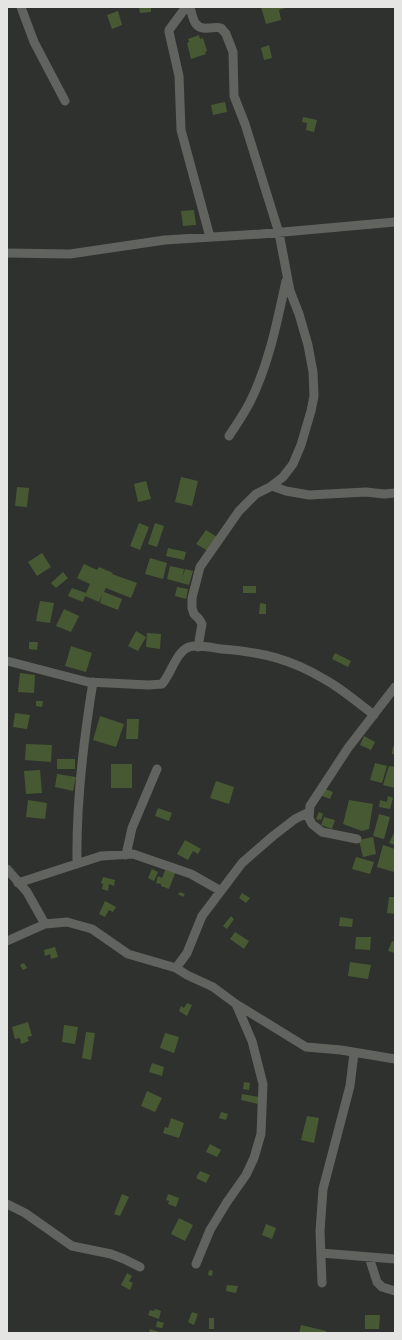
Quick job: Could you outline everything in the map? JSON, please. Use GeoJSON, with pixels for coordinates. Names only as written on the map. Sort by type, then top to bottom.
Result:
{"type":"FeatureCollection","features":[{"type":"Feature","properties":{"kind":"street"},"geometry":{"type":"LineString","coordinates":[[21,7],[34,42],[65,101]]}},
{"type":"Feature","properties":{"kind":"street"},"geometry":{"type":"LineString","coordinates":[[186,7],[169,32],[179,76],[181,130],[210,237]]}},
{"type":"Feature","properties":{"kind":"street"},"geometry":{"type":"LineString","coordinates":[[190,7],[196,24],[203,29],[221,28],[226,34],[233,52],[234,96],[245,124],[280,233],[290,290],[308,345],[313,372],[314,396],[303,438],[293,464],[283,477],[272,486],[256,494],[239,511],[200,568],[192,598],[192,608],[194,614],[199,618],[202,624],[198,647]]}},
{"type":"Feature","properties":{"kind":"street"},"geometry":{"type":"LineString","coordinates":[[7,253],[70,254],[165,240],[280,233],[395,222]]}},
{"type":"Feature","properties":{"kind":"street"},"geometry":{"type":"LineString","coordinates":[[229,436],[250,403],[257,387],[272,341],[287,277]]}},
{"type":"Feature","properties":{"kind":"street"},"geometry":{"type":"LineString","coordinates":[[272,486],[286,491],[310,495],[366,492],[384,494],[395,493]]}},
{"type":"Feature","properties":{"kind":"street"},"geometry":{"type":"LineString","coordinates":[[7,661],[93,682],[149,685],[162,684],[168,678],[176,659],[188,648],[198,647],[248,651],[282,659],[305,668],[326,679],[374,715]]}},
{"type":"Feature","properties":{"kind":"street"},"geometry":{"type":"LineString","coordinates":[[77,864],[77,827],[80,781],[93,682]]}},
{"type":"Feature","properties":{"kind":"street"},"geometry":{"type":"LineString","coordinates":[[357,839],[322,832],[312,824],[309,818],[310,806],[348,748],[395,687]]}},
{"type":"Feature","properties":{"kind":"street"},"geometry":{"type":"LineString","coordinates":[[126,855],[132,828],[157,769]]}},
{"type":"Feature","properties":{"kind":"street"},"geometry":{"type":"LineString","coordinates":[[176,968],[187,953],[202,916],[242,863],[272,836],[295,819],[309,812]]}},
{"type":"Feature","properties":{"kind":"street"},"geometry":{"type":"LineString","coordinates":[[18,883],[100,856],[133,854],[191,874],[221,891]]}},
{"type":"Feature","properties":{"kind":"street"},"geometry":{"type":"LineString","coordinates":[[7,869],[27,892],[45,924]]}},
{"type":"Feature","properties":{"kind":"street"},"geometry":{"type":"LineString","coordinates":[[7,941],[45,924],[67,922],[92,929],[128,954],[176,968],[187,975],[213,986],[236,1004],[306,1047],[341,1050],[395,1059]]}},
{"type":"Feature","properties":{"kind":"street"},"geometry":{"type":"LineString","coordinates":[[196,1264],[210,1230],[254,1158],[261,1134],[263,1084],[252,1040],[236,1004]]}},
{"type":"Feature","properties":{"kind":"street"},"geometry":{"type":"LineString","coordinates":[[322,1283],[320,1231],[323,1189],[350,1086],[354,1053]]}},
{"type":"Feature","properties":{"kind":"street"},"geometry":{"type":"LineString","coordinates":[[7,1204],[26,1213],[72,1246],[111,1254],[140,1267]]}},
{"type":"Feature","properties":{"kind":"street"},"geometry":{"type":"LineString","coordinates":[[321,1253],[395,1259]]}},
{"type":"Feature","properties":{"kind":"street"},"geometry":{"type":"LineString","coordinates":[[369,1258],[377,1282],[382,1287],[395,1291]]}},
{"type":"Feature","properties":{"kind":"building"},"geometry":{"type":"Polygon","coordinates":[[[139,7],[151,7],[151,12],[140,13],[139,7]]]}},
{"type":"Feature","properties":{"kind":"building"},"geometry":{"type":"Polygon","coordinates":[[[261,7],[289,7],[279,10],[281,20],[266,24],[261,7]]]}},
{"type":"Feature","properties":{"kind":"building"},"geometry":{"type":"Polygon","coordinates":[[[118,11],[122,25],[112,29],[107,15],[118,11]]]}},
{"type":"Feature","properties":{"kind":"building"},"geometry":{"type":"Polygon","coordinates":[[[199,35],[200,39],[203,38],[207,51],[205,52],[206,54],[191,59],[187,43],[189,42],[188,39],[199,35]]]}},
{"type":"Feature","properties":{"kind":"building"},"geometry":{"type":"Polygon","coordinates":[[[269,45],[272,58],[264,60],[261,48],[269,45]]]}},
{"type":"Feature","properties":{"kind":"building"},"geometry":{"type":"Polygon","coordinates":[[[225,102],[227,112],[213,115],[211,105],[225,102]]]}},
{"type":"Feature","properties":{"kind":"building"},"geometry":{"type":"Polygon","coordinates":[[[303,117],[317,120],[314,132],[306,130],[307,123],[302,122],[303,117]]]}},
{"type":"Feature","properties":{"kind":"building"},"geometry":{"type":"Polygon","coordinates":[[[194,210],[196,225],[183,226],[181,211],[194,210]]]}},
{"type":"Feature","properties":{"kind":"building"},"geometry":{"type":"Polygon","coordinates":[[[181,477],[198,481],[192,506],[175,502],[181,477]]]}},
{"type":"Feature","properties":{"kind":"building"},"geometry":{"type":"Polygon","coordinates":[[[146,481],[151,499],[138,502],[134,484],[146,481]]]}},
{"type":"Feature","properties":{"kind":"building"},"geometry":{"type":"Polygon","coordinates":[[[17,487],[29,488],[27,507],[15,506],[17,487]]]}},
{"type":"Feature","properties":{"kind":"building"},"geometry":{"type":"Polygon","coordinates":[[[139,523],[149,527],[140,550],[130,546],[139,523]]]}},
{"type":"Feature","properties":{"kind":"building"},"geometry":{"type":"Polygon","coordinates":[[[155,523],[164,526],[157,547],[148,544],[155,523]]]}},
{"type":"Feature","properties":{"kind":"building"},"geometry":{"type":"Polygon","coordinates":[[[206,530],[217,537],[208,551],[196,544],[206,530]]]}},
{"type":"Feature","properties":{"kind":"building"},"geometry":{"type":"Polygon","coordinates":[[[168,548],[186,552],[184,560],[166,556],[168,548]]]}},
{"type":"Feature","properties":{"kind":"building"},"geometry":{"type":"Polygon","coordinates":[[[42,553],[51,567],[37,576],[28,562],[42,553]]]}},
{"type":"Feature","properties":{"kind":"building"},"geometry":{"type":"Polygon","coordinates":[[[150,558],[167,563],[163,579],[145,574],[150,558]]]}},
{"type":"Feature","properties":{"kind":"building"},"geometry":{"type":"Polygon","coordinates":[[[84,564],[97,570],[99,567],[113,573],[112,574],[137,583],[131,598],[106,588],[104,592],[122,599],[118,610],[100,603],[102,595],[99,602],[85,596],[83,602],[68,596],[72,588],[86,593],[90,584],[77,578],[84,564]]]}},
{"type":"Feature","properties":{"kind":"building"},"geometry":{"type":"Polygon","coordinates":[[[170,566],[184,569],[182,579],[185,569],[193,571],[189,585],[167,579],[170,566]]]}},
{"type":"Feature","properties":{"kind":"building"},"geometry":{"type":"Polygon","coordinates":[[[63,572],[68,578],[56,588],[51,583],[63,572]]]}},
{"type":"Feature","properties":{"kind":"building"},"geometry":{"type":"Polygon","coordinates":[[[243,586],[256,586],[256,593],[243,593],[243,586]]]}},
{"type":"Feature","properties":{"kind":"building"},"geometry":{"type":"Polygon","coordinates":[[[177,587],[188,589],[186,599],[175,596],[177,587]]]}},
{"type":"Feature","properties":{"kind":"building"},"geometry":{"type":"Polygon","coordinates":[[[40,601],[54,603],[50,623],[36,621],[40,601]]]}},
{"type":"Feature","properties":{"kind":"building"},"geometry":{"type":"Polygon","coordinates":[[[260,603],[266,604],[266,614],[259,614],[260,603]]]}},
{"type":"Feature","properties":{"kind":"building"},"geometry":{"type":"Polygon","coordinates":[[[64,609],[79,616],[71,632],[56,626],[64,609]]]}},
{"type":"Feature","properties":{"kind":"building"},"geometry":{"type":"Polygon","coordinates":[[[136,631],[146,637],[138,651],[128,646],[136,631]]]}},
{"type":"Feature","properties":{"kind":"building"},"geometry":{"type":"Polygon","coordinates":[[[147,633],[161,634],[160,649],[146,647],[147,633]]]}},
{"type":"Feature","properties":{"kind":"building"},"geometry":{"type":"Polygon","coordinates":[[[29,642],[38,642],[37,650],[29,649],[29,642]]]}},
{"type":"Feature","properties":{"kind":"building"},"geometry":{"type":"Polygon","coordinates":[[[71,646],[92,653],[86,672],[65,666],[71,646]]]}},
{"type":"Feature","properties":{"kind":"building"},"geometry":{"type":"Polygon","coordinates":[[[335,653],[351,661],[348,667],[332,659],[335,653]]]}},
{"type":"Feature","properties":{"kind":"building"},"geometry":{"type":"Polygon","coordinates":[[[20,673],[35,675],[34,693],[18,692],[20,673]]]}},
{"type":"Feature","properties":{"kind":"building"},"geometry":{"type":"Polygon","coordinates":[[[36,701],[43,701],[42,707],[36,706],[36,701]]]}},
{"type":"Feature","properties":{"kind":"building"},"geometry":{"type":"Polygon","coordinates":[[[15,713],[30,715],[27,729],[13,727],[15,713]]]}},
{"type":"Feature","properties":{"kind":"building"},"geometry":{"type":"Polygon","coordinates":[[[100,716],[124,724],[116,747],[93,740],[100,716]]]}},
{"type":"Feature","properties":{"kind":"building"},"geometry":{"type":"Polygon","coordinates":[[[127,719],[139,719],[138,739],[126,739],[127,719]]]}},
{"type":"Feature","properties":{"kind":"building"},"geometry":{"type":"Polygon","coordinates":[[[364,736],[375,742],[371,750],[360,745],[364,736]]]}},
{"type":"Feature","properties":{"kind":"building"},"geometry":{"type":"Polygon","coordinates":[[[26,744],[52,745],[51,762],[25,760],[26,744]]]}},
{"type":"Feature","properties":{"kind":"building"},"geometry":{"type":"Polygon","coordinates":[[[393,746],[395,747],[395,754],[392,754],[393,746]]]}},
{"type":"Feature","properties":{"kind":"building"},"geometry":{"type":"Polygon","coordinates":[[[57,759],[75,759],[75,769],[57,769],[57,759]]]}},
{"type":"Feature","properties":{"kind":"building"},"geometry":{"type":"Polygon","coordinates":[[[375,763],[387,766],[382,783],[370,780],[375,763]]]}},
{"type":"Feature","properties":{"kind":"building"},"geometry":{"type":"Polygon","coordinates":[[[111,764],[132,764],[132,788],[111,788],[111,764]]]}},
{"type":"Feature","properties":{"kind":"building"},"geometry":{"type":"Polygon","coordinates":[[[389,766],[395,767],[395,788],[383,785],[389,766]]]}},
{"type":"Feature","properties":{"kind":"building"},"geometry":{"type":"Polygon","coordinates":[[[40,770],[42,793],[26,794],[24,771],[40,770]]]}},
{"type":"Feature","properties":{"kind":"building"},"geometry":{"type":"Polygon","coordinates":[[[57,774],[76,777],[73,791],[55,787],[57,774]]]}},
{"type":"Feature","properties":{"kind":"building"},"geometry":{"type":"Polygon","coordinates":[[[216,781],[234,787],[229,804],[210,798],[216,781]]]}},
{"type":"Feature","properties":{"kind":"building"},"geometry":{"type":"Polygon","coordinates":[[[323,788],[333,792],[330,799],[320,795],[323,788]]]}},
{"type":"Feature","properties":{"kind":"building"},"geometry":{"type":"Polygon","coordinates":[[[388,796],[393,798],[390,809],[379,807],[380,800],[387,802],[388,796]]]}},
{"type":"Feature","properties":{"kind":"building"},"geometry":{"type":"Polygon","coordinates":[[[28,800],[47,803],[45,819],[26,817],[28,800]]]}},
{"type":"Feature","properties":{"kind":"building"},"geometry":{"type":"Polygon","coordinates":[[[349,800],[373,804],[369,829],[362,831],[343,824],[349,800]]]}},
{"type":"Feature","properties":{"kind":"building"},"geometry":{"type":"Polygon","coordinates":[[[158,808],[172,813],[169,821],[155,816],[158,808]]]}},
{"type":"Feature","properties":{"kind":"building"},"geometry":{"type":"Polygon","coordinates":[[[319,812],[323,814],[321,820],[316,819],[319,812]]]}},
{"type":"Feature","properties":{"kind":"building"},"geometry":{"type":"Polygon","coordinates":[[[379,814],[390,817],[384,839],[373,836],[379,814]]]}},
{"type":"Feature","properties":{"kind":"building"},"geometry":{"type":"Polygon","coordinates":[[[324,817],[335,820],[332,829],[321,825],[324,817]]]}},
{"type":"Feature","properties":{"kind":"building"},"geometry":{"type":"Polygon","coordinates":[[[395,833],[395,845],[389,843],[395,833]]]}},
{"type":"Feature","properties":{"kind":"building"},"geometry":{"type":"Polygon","coordinates":[[[373,837],[376,854],[363,857],[359,840],[373,837]]]}},
{"type":"Feature","properties":{"kind":"building"},"geometry":{"type":"Polygon","coordinates":[[[185,840],[201,849],[198,854],[193,851],[188,860],[177,854],[185,840]]]}},
{"type":"Feature","properties":{"kind":"building"},"geometry":{"type":"Polygon","coordinates":[[[383,845],[395,849],[394,872],[377,867],[383,845]]]}},
{"type":"Feature","properties":{"kind":"building"},"geometry":{"type":"Polygon","coordinates":[[[356,857],[374,862],[370,874],[352,869],[356,857]]]}},
{"type":"Feature","properties":{"kind":"building"},"geometry":{"type":"Polygon","coordinates":[[[166,868],[176,871],[169,889],[156,883],[158,876],[162,878],[166,868]]]}},
{"type":"Feature","properties":{"kind":"building"},"geometry":{"type":"Polygon","coordinates":[[[152,869],[158,872],[154,881],[148,878],[152,869]]]}},
{"type":"Feature","properties":{"kind":"building"},"geometry":{"type":"Polygon","coordinates":[[[103,877],[115,880],[114,886],[109,884],[108,891],[102,889],[103,884],[101,883],[103,877]]]}},
{"type":"Feature","properties":{"kind":"building"},"geometry":{"type":"Polygon","coordinates":[[[180,892],[185,894],[183,897],[178,894],[180,892]]]}},
{"type":"Feature","properties":{"kind":"building"},"geometry":{"type":"Polygon","coordinates":[[[242,893],[250,898],[246,903],[239,898],[242,893]]]}},
{"type":"Feature","properties":{"kind":"building"},"geometry":{"type":"Polygon","coordinates":[[[389,897],[395,897],[395,914],[387,913],[389,897]]]}},
{"type":"Feature","properties":{"kind":"building"},"geometry":{"type":"Polygon","coordinates":[[[105,901],[116,907],[113,912],[109,910],[105,917],[99,914],[105,901]]]}},
{"type":"Feature","properties":{"kind":"building"},"geometry":{"type":"Polygon","coordinates":[[[231,916],[234,919],[227,929],[223,926],[231,916]]]}},
{"type":"Feature","properties":{"kind":"building"},"geometry":{"type":"Polygon","coordinates":[[[340,917],[353,919],[352,927],[339,926],[340,917]]]}},
{"type":"Feature","properties":{"kind":"building"},"geometry":{"type":"Polygon","coordinates":[[[235,932],[249,941],[244,949],[230,939],[235,932]]]}},
{"type":"Feature","properties":{"kind":"building"},"geometry":{"type":"Polygon","coordinates":[[[356,937],[371,937],[370,950],[355,949],[356,937]]]}},
{"type":"Feature","properties":{"kind":"building"},"geometry":{"type":"Polygon","coordinates":[[[392,941],[395,942],[395,953],[388,951],[392,941]]]}},
{"type":"Feature","properties":{"kind":"building"},"geometry":{"type":"Polygon","coordinates":[[[55,947],[58,957],[51,959],[50,954],[45,956],[44,950],[55,947]]]}},
{"type":"Feature","properties":{"kind":"building"},"geometry":{"type":"Polygon","coordinates":[[[350,962],[371,965],[368,979],[348,976],[350,962]]]}},
{"type":"Feature","properties":{"kind":"building"},"geometry":{"type":"Polygon","coordinates":[[[24,963],[27,968],[23,970],[20,965],[24,963]]]}},
{"type":"Feature","properties":{"kind":"building"},"geometry":{"type":"Polygon","coordinates":[[[187,1003],[192,1005],[187,1016],[179,1011],[181,1006],[184,1008],[187,1003]]]}},
{"type":"Feature","properties":{"kind":"building"},"geometry":{"type":"Polygon","coordinates":[[[28,1022],[32,1036],[27,1037],[29,1041],[21,1044],[20,1038],[15,1039],[12,1027],[28,1022]]]}},
{"type":"Feature","properties":{"kind":"building"},"geometry":{"type":"Polygon","coordinates":[[[64,1025],[78,1027],[75,1044],[62,1042],[64,1025]]]}},
{"type":"Feature","properties":{"kind":"building"},"geometry":{"type":"Polygon","coordinates":[[[86,1032],[95,1033],[91,1060],[82,1058],[86,1032]]]}},
{"type":"Feature","properties":{"kind":"building"},"geometry":{"type":"Polygon","coordinates":[[[165,1033],[179,1037],[174,1053],[160,1048],[165,1033]]]}},
{"type":"Feature","properties":{"kind":"building"},"geometry":{"type":"Polygon","coordinates":[[[152,1063],[164,1067],[162,1076],[149,1072],[152,1063]]]}},
{"type":"Feature","properties":{"kind":"building"},"geometry":{"type":"Polygon","coordinates":[[[244,1082],[250,1083],[249,1090],[243,1089],[244,1082]]]}},
{"type":"Feature","properties":{"kind":"building"},"geometry":{"type":"Polygon","coordinates":[[[147,1091],[162,1098],[155,1112],[141,1106],[147,1091]]]}},
{"type":"Feature","properties":{"kind":"building"},"geometry":{"type":"Polygon","coordinates":[[[242,1094],[259,1097],[258,1104],[241,1100],[242,1094]]]}},
{"type":"Feature","properties":{"kind":"building"},"geometry":{"type":"Polygon","coordinates":[[[221,1112],[228,1114],[226,1120],[219,1118],[221,1112]]]}},
{"type":"Feature","properties":{"kind":"building"},"geometry":{"type":"Polygon","coordinates":[[[307,1116],[319,1118],[314,1143],[301,1140],[307,1116]]]}},
{"type":"Feature","properties":{"kind":"building"},"geometry":{"type":"Polygon","coordinates":[[[171,1118],[184,1123],[179,1138],[163,1133],[165,1127],[168,1128],[171,1118]]]}},
{"type":"Feature","properties":{"kind":"building"},"geometry":{"type":"Polygon","coordinates":[[[210,1144],[221,1150],[217,1157],[206,1152],[210,1144]]]}},
{"type":"Feature","properties":{"kind":"building"},"geometry":{"type":"Polygon","coordinates":[[[200,1171],[210,1175],[206,1183],[196,1178],[200,1171]]]}},
{"type":"Feature","properties":{"kind":"building"},"geometry":{"type":"Polygon","coordinates":[[[122,1194],[129,1197],[120,1216],[114,1214],[122,1194]]]}},
{"type":"Feature","properties":{"kind":"building"},"geometry":{"type":"Polygon","coordinates":[[[168,1194],[179,1198],[176,1207],[168,1204],[169,1201],[166,1200],[168,1194]]]}},
{"type":"Feature","properties":{"kind":"building"},"geometry":{"type":"Polygon","coordinates":[[[179,1218],[193,1225],[185,1241],[171,1234],[179,1218]]]}},
{"type":"Feature","properties":{"kind":"building"},"geometry":{"type":"Polygon","coordinates":[[[266,1224],[276,1228],[272,1239],[262,1235],[266,1224]]]}},
{"type":"Feature","properties":{"kind":"building"},"geometry":{"type":"Polygon","coordinates":[[[209,1270],[213,1271],[212,1276],[208,1275],[209,1270]]]}},
{"type":"Feature","properties":{"kind":"building"},"geometry":{"type":"Polygon","coordinates":[[[127,1273],[132,1276],[129,1281],[133,1283],[130,1290],[121,1285],[127,1273]]]}},
{"type":"Feature","properties":{"kind":"building"},"geometry":{"type":"Polygon","coordinates":[[[227,1285],[238,1286],[236,1293],[226,1291],[227,1285]]]}},
{"type":"Feature","properties":{"kind":"building"},"geometry":{"type":"Polygon","coordinates":[[[155,1309],[161,1311],[159,1319],[148,1315],[150,1310],[154,1311],[155,1309]]]}},
{"type":"Feature","properties":{"kind":"building"},"geometry":{"type":"Polygon","coordinates":[[[192,1312],[198,1314],[194,1325],[188,1322],[192,1312]]]}},
{"type":"Feature","properties":{"kind":"building"},"geometry":{"type":"Polygon","coordinates":[[[365,1315],[380,1315],[379,1329],[365,1329],[365,1315]]]}},
{"type":"Feature","properties":{"kind":"building"},"geometry":{"type":"Polygon","coordinates":[[[209,1318],[214,1318],[214,1329],[209,1329],[209,1318]]]}},
{"type":"Feature","properties":{"kind":"building"},"geometry":{"type":"Polygon","coordinates":[[[157,1321],[164,1323],[162,1328],[156,1327],[157,1321]]]}},
{"type":"Feature","properties":{"kind":"building"},"geometry":{"type":"Polygon","coordinates":[[[301,1325],[326,1331],[326,1333],[299,1333],[301,1325]]]}},
{"type":"Feature","properties":{"kind":"building"},"geometry":{"type":"Polygon","coordinates":[[[150,1329],[162,1333],[149,1333],[150,1329]]]}}]}
